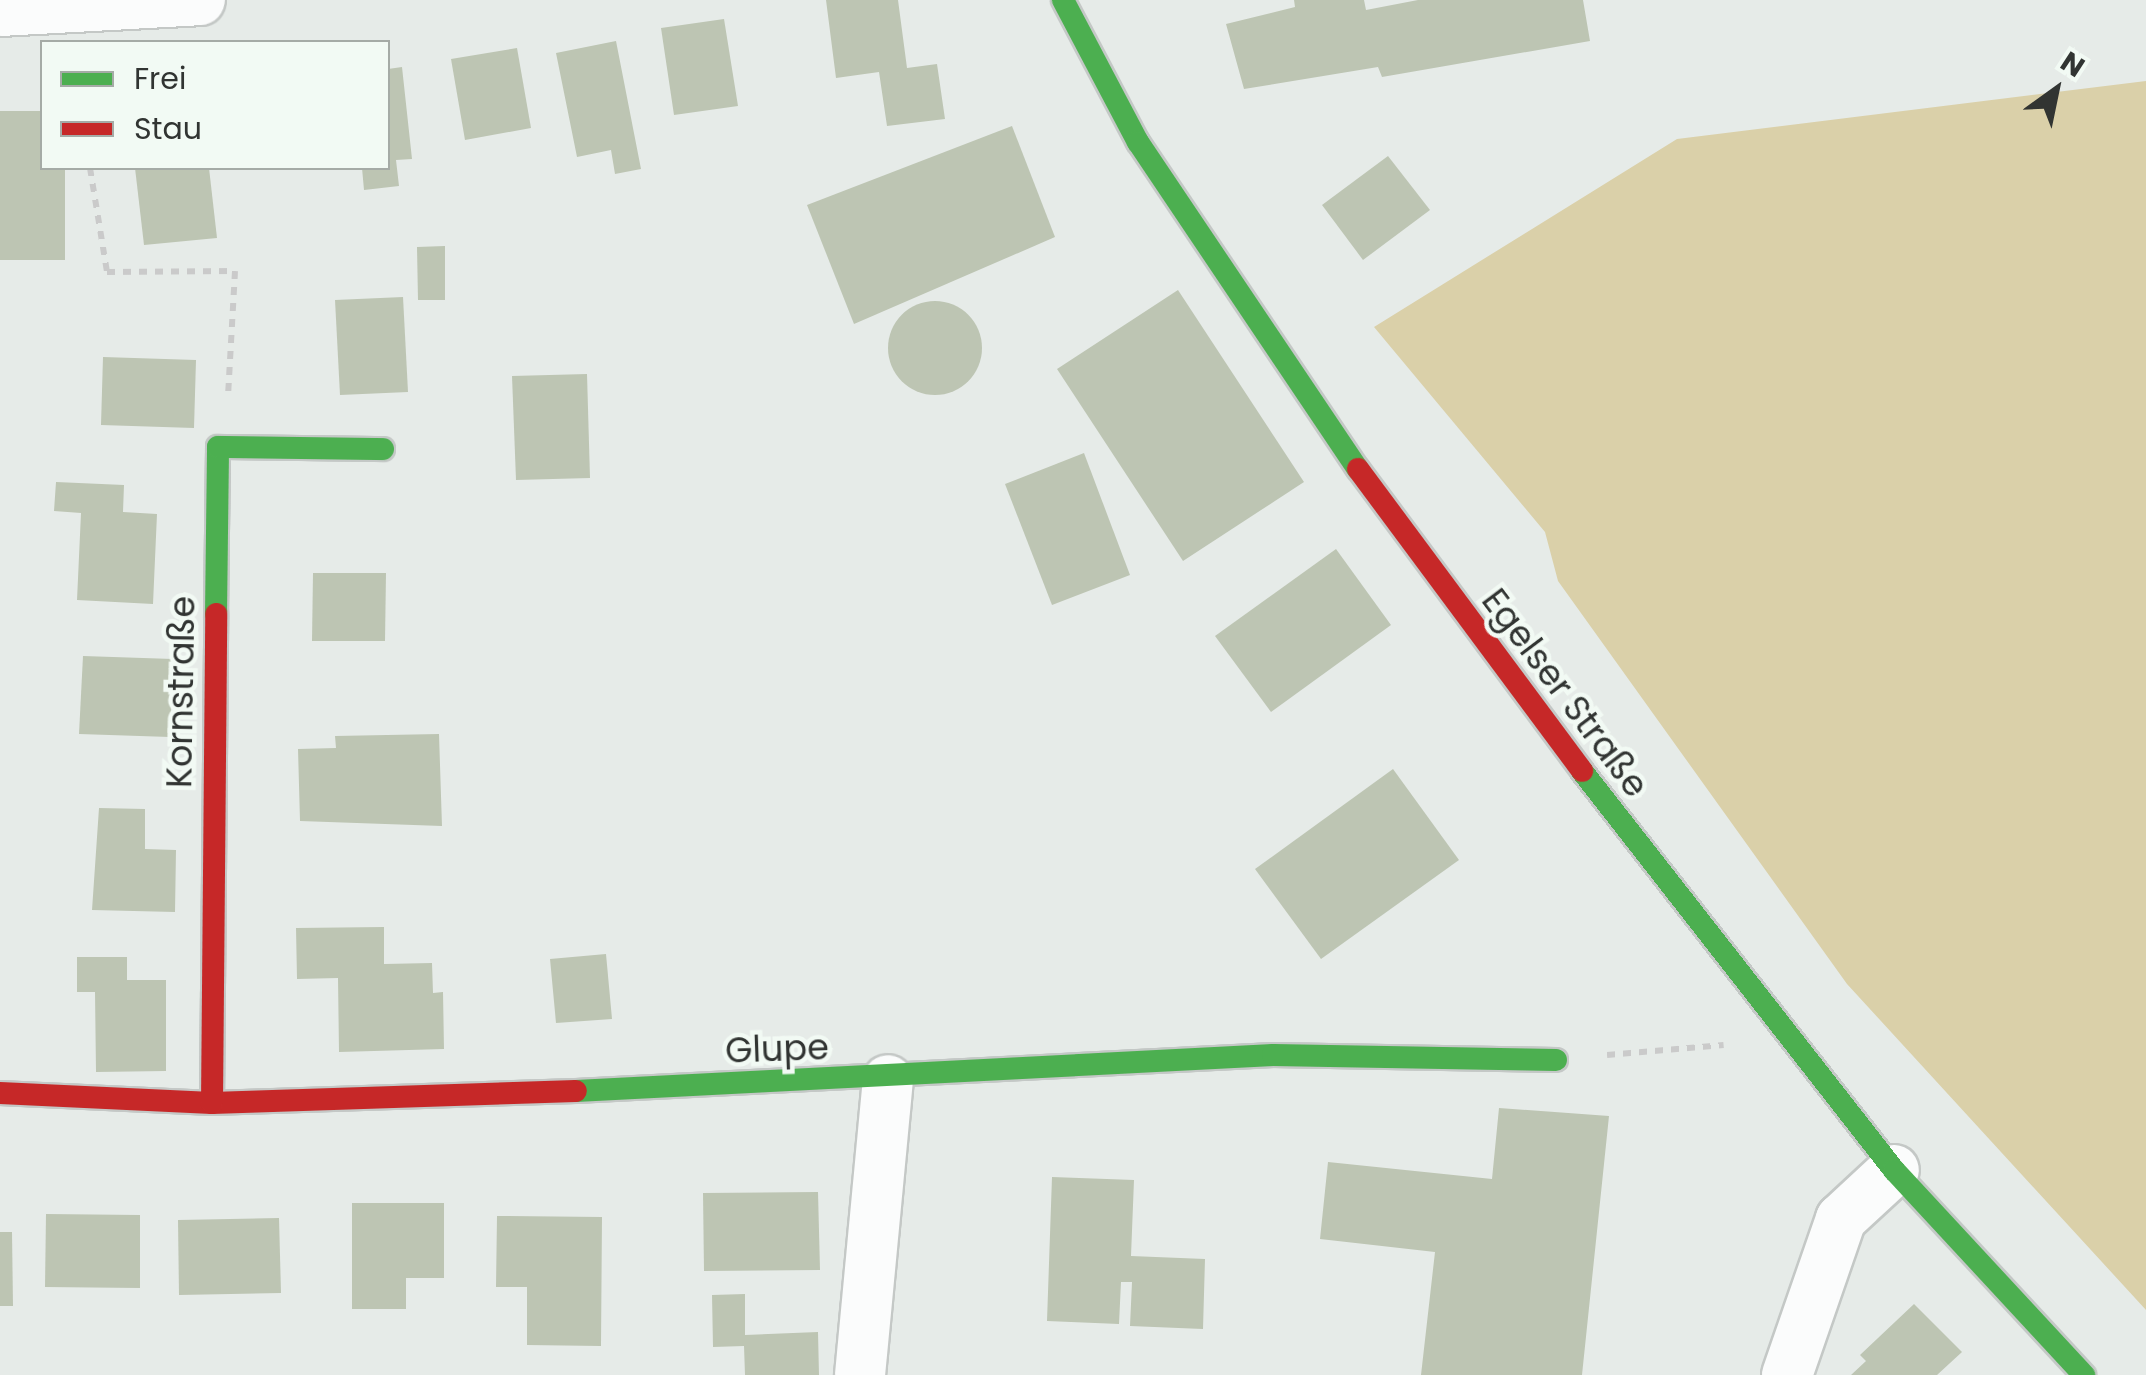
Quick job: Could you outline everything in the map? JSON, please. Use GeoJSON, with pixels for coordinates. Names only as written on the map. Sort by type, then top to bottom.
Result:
{"type":"FeatureCollection","features":[{"type":"Feature","properties":{"kind":"street"},"geometry":{"type":"LineString","coordinates":[[0,11],[200,0]]}},
{"type":"Feature","properties":{"kind":"street","name":"Egelser Straße"},"geometry":{"type":"LineString","coordinates":[[1063,0],[1138,142],[1398,528],[1786,1040],[1894,1170],[2084,1375]]}},
{"type":"Feature","properties":{"kind":"street"},"geometry":{"type":"LineString","coordinates":[[218,447],[383,449]]}},
{"type":"Feature","properties":{"kind":"street","name":"Kornstraße"},"geometry":{"type":"LineString","coordinates":[[212,1103],[218,447]]}},
{"type":"Feature","properties":{"kind":"street","name":"Glupe"},"geometry":{"type":"LineString","coordinates":[[0,1093],[212,1103],[888,1080],[1274,1054],[1556,1060]]}},
{"type":"Feature","properties":{"kind":"street"},"geometry":{"type":"LineString","coordinates":[[860,1375],[888,1080]]}},
{"type":"Feature","properties":{"kind":"street"},"geometry":{"type":"LineString","coordinates":[[1787,1375],[1841,1218],[1894,1170]]}},
{"type":"Feature","properties":{"kind":"path"},"geometry":{"type":"LineString","coordinates":[[90,170],[92,218],[108,272],[235,270],[232,376],[218,447]]}},
{"type":"Feature","properties":{"kind":"path"},"geometry":{"type":"LineString","coordinates":[[1556,1060],[1786,1040]]}},
{"type":"Feature","properties":{"kind":"shaded area"},"geometry":{"type":"Polygon","coordinates":[[[2146,81],[2146,1310],[1847,984],[1558,581],[1545,532],[1374,327],[1677,139],[2146,81]]]}},
{"type":"Feature","properties":{"kind":"building"},"geometry":{"type":"Polygon","coordinates":[[[826,0],[898,0],[907,68],[937,64],[945,119],[887,126],[879,72],[836,78],[826,0]]]}},
{"type":"Feature","properties":{"kind":"building"},"geometry":{"type":"Polygon","coordinates":[[[1294,0],[1364,0],[1366,10],[1418,0],[1583,0],[1590,41],[1382,77],[1378,67],[1244,89],[1226,24],[1295,7],[1294,0]]]}},
{"type":"Feature","properties":{"kind":"building"},"geometry":{"type":"Polygon","coordinates":[[[724,19],[738,106],[674,115],[661,28],[724,19]]]}},
{"type":"Feature","properties":{"kind":"building"},"geometry":{"type":"Polygon","coordinates":[[[616,41],[641,169],[615,174],[611,150],[577,157],[556,53],[616,41]]]}},
{"type":"Feature","properties":{"kind":"building"},"geometry":{"type":"Polygon","coordinates":[[[517,48],[531,128],[465,140],[451,59],[517,48]]]}},
{"type":"Feature","properties":{"kind":"building"},"geometry":{"type":"Polygon","coordinates":[[[402,67],[412,159],[396,160],[399,186],[364,190],[362,170],[390,170],[390,69],[402,67]]]}},
{"type":"Feature","properties":{"kind":"building"},"geometry":{"type":"Polygon","coordinates":[[[0,111],[40,111],[40,170],[65,170],[65,260],[0,260],[0,111]]]}},
{"type":"Feature","properties":{"kind":"building"},"geometry":{"type":"Polygon","coordinates":[[[1012,126],[1055,237],[854,324],[807,205],[1012,126]]]}},
{"type":"Feature","properties":{"kind":"building"},"geometry":{"type":"Polygon","coordinates":[[[1388,156],[1430,210],[1363,260],[1322,205],[1388,156]]]}},
{"type":"Feature","properties":{"kind":"building"},"geometry":{"type":"Polygon","coordinates":[[[135,170],[209,170],[217,238],[144,245],[135,170]]]}},
{"type":"Feature","properties":{"kind":"building"},"geometry":{"type":"Polygon","coordinates":[[[445,246],[445,300],[418,300],[417,247],[445,246]]]}},
{"type":"Feature","properties":{"kind":"building"},"geometry":{"type":"Polygon","coordinates":[[[1178,290],[1304,482],[1183,561],[1057,369],[1178,290]]]}},
{"type":"Feature","properties":{"kind":"building"},"geometry":{"type":"Polygon","coordinates":[[[403,297],[408,392],[340,395],[335,300],[403,297]]]}},
{"type":"Feature","properties":{"kind":"building"},"geometry":{"type":"Polygon","coordinates":[[[935,301],[953,304],[968,315],[979,330],[979,366],[968,381],[953,392],[935,395],[917,392],[902,381],[891,366],[888,348],[891,330],[902,315],[917,304],[935,301]]]}},
{"type":"Feature","properties":{"kind":"building"},"geometry":{"type":"Polygon","coordinates":[[[103,357],[196,360],[194,428],[101,425],[103,357]]]}},
{"type":"Feature","properties":{"kind":"building"},"geometry":{"type":"Polygon","coordinates":[[[587,374],[590,478],[516,480],[512,376],[587,374]]]}},
{"type":"Feature","properties":{"kind":"building"},"geometry":{"type":"Polygon","coordinates":[[[1084,453],[1130,575],[1052,605],[1005,484],[1084,453]]]}},
{"type":"Feature","properties":{"kind":"building"},"geometry":{"type":"Polygon","coordinates":[[[56,482],[124,485],[123,512],[157,514],[153,604],[77,600],[81,513],[54,511],[56,482]]]}},
{"type":"Feature","properties":{"kind":"building"},"geometry":{"type":"Polygon","coordinates":[[[1336,549],[1391,625],[1271,712],[1215,636],[1336,549]]]}},
{"type":"Feature","properties":{"kind":"building"},"geometry":{"type":"Polygon","coordinates":[[[313,573],[386,573],[385,641],[312,641],[313,573]]]}},
{"type":"Feature","properties":{"kind":"building"},"geometry":{"type":"Polygon","coordinates":[[[83,656],[173,659],[170,737],[79,734],[83,656]]]}},
{"type":"Feature","properties":{"kind":"building"},"geometry":{"type":"Polygon","coordinates":[[[439,734],[442,826],[300,821],[298,749],[336,748],[335,736],[439,734]]]}},
{"type":"Feature","properties":{"kind":"building"},"geometry":{"type":"Polygon","coordinates":[[[1393,769],[1459,860],[1321,959],[1255,869],[1393,769]]]}},
{"type":"Feature","properties":{"kind":"building"},"geometry":{"type":"Polygon","coordinates":[[[99,808],[145,809],[145,849],[176,850],[175,912],[92,910],[99,808]]]}},
{"type":"Feature","properties":{"kind":"building"},"geometry":{"type":"Polygon","coordinates":[[[384,927],[384,964],[432,963],[433,993],[443,992],[444,1049],[339,1052],[338,978],[297,979],[296,928],[384,927]]]}},
{"type":"Feature","properties":{"kind":"building"},"geometry":{"type":"Polygon","coordinates":[[[606,954],[612,1019],[556,1023],[550,959],[606,954]]]}},
{"type":"Feature","properties":{"kind":"building"},"geometry":{"type":"Polygon","coordinates":[[[77,957],[127,957],[127,980],[166,980],[166,1071],[96,1072],[95,992],[77,992],[77,957]]]}},
{"type":"Feature","properties":{"kind":"building"},"geometry":{"type":"Polygon","coordinates":[[[1499,1108],[1609,1116],[1582,1375],[1421,1375],[1435,1252],[1320,1239],[1328,1162],[1492,1179],[1499,1108]]]}},
{"type":"Feature","properties":{"kind":"building"},"geometry":{"type":"Polygon","coordinates":[[[1052,1177],[1134,1180],[1131,1256],[1205,1259],[1203,1329],[1130,1326],[1132,1282],[1121,1282],[1119,1324],[1047,1321],[1052,1177]]]}},
{"type":"Feature","properties":{"kind":"building"},"geometry":{"type":"Polygon","coordinates":[[[818,1192],[820,1270],[704,1271],[703,1193],[818,1192]]]}},
{"type":"Feature","properties":{"kind":"building"},"geometry":{"type":"Polygon","coordinates":[[[352,1203],[444,1203],[444,1278],[406,1278],[406,1309],[352,1309],[352,1203]]]}},
{"type":"Feature","properties":{"kind":"building"},"geometry":{"type":"Polygon","coordinates":[[[46,1214],[140,1215],[140,1288],[45,1287],[46,1214]]]}},
{"type":"Feature","properties":{"kind":"building"},"geometry":{"type":"Polygon","coordinates":[[[497,1216],[602,1217],[601,1346],[527,1345],[527,1287],[496,1287],[497,1216]]]}},
{"type":"Feature","properties":{"kind":"building"},"geometry":{"type":"Polygon","coordinates":[[[279,1218],[281,1293],[179,1295],[178,1220],[279,1218]]]}},
{"type":"Feature","properties":{"kind":"building"},"geometry":{"type":"Polygon","coordinates":[[[0,1232],[12,1232],[13,1306],[0,1306],[0,1232]]]}},
{"type":"Feature","properties":{"kind":"building"},"geometry":{"type":"Polygon","coordinates":[[[745,1294],[745,1335],[818,1332],[819,1375],[745,1375],[744,1346],[713,1347],[712,1295],[745,1294]]]}},
{"type":"Feature","properties":{"kind":"building"},"geometry":{"type":"Polygon","coordinates":[[[1914,1304],[1962,1352],[1937,1375],[1851,1375],[1866,1361],[1860,1355],[1914,1304]]]}},
{"type":"Feature","properties":{"kind":"traffic: fast"},"geometry":{"type":"LineString","coordinates":[[1063,0],[1138,142],[1358,469]]}},
{"type":"Feature","properties":{"kind":"traffic: fast"},"geometry":{"type":"LineString","coordinates":[[216,614],[218,447],[383,449]]}},
{"type":"Feature","properties":{"kind":"traffic: fast"},"geometry":{"type":"LineString","coordinates":[[1582,771],[1894,1170],[2084,1375]]}},
{"type":"Feature","properties":{"kind":"traffic: fast"},"geometry":{"type":"LineString","coordinates":[[576,1091],[1273,1055],[1556,1060]]}},
{"type":"Feature","properties":{"kind":"traffic: jam"},"geometry":{"type":"LineString","coordinates":[[1358,469],[1582,771]]}},
{"type":"Feature","properties":{"kind":"traffic: jam"},"geometry":{"type":"LineString","coordinates":[[212,1103],[216,614]]}},
{"type":"Feature","properties":{"kind":"traffic: jam"},"geometry":{"type":"LineString","coordinates":[[0,1093],[212,1103],[576,1091]]}}]}
